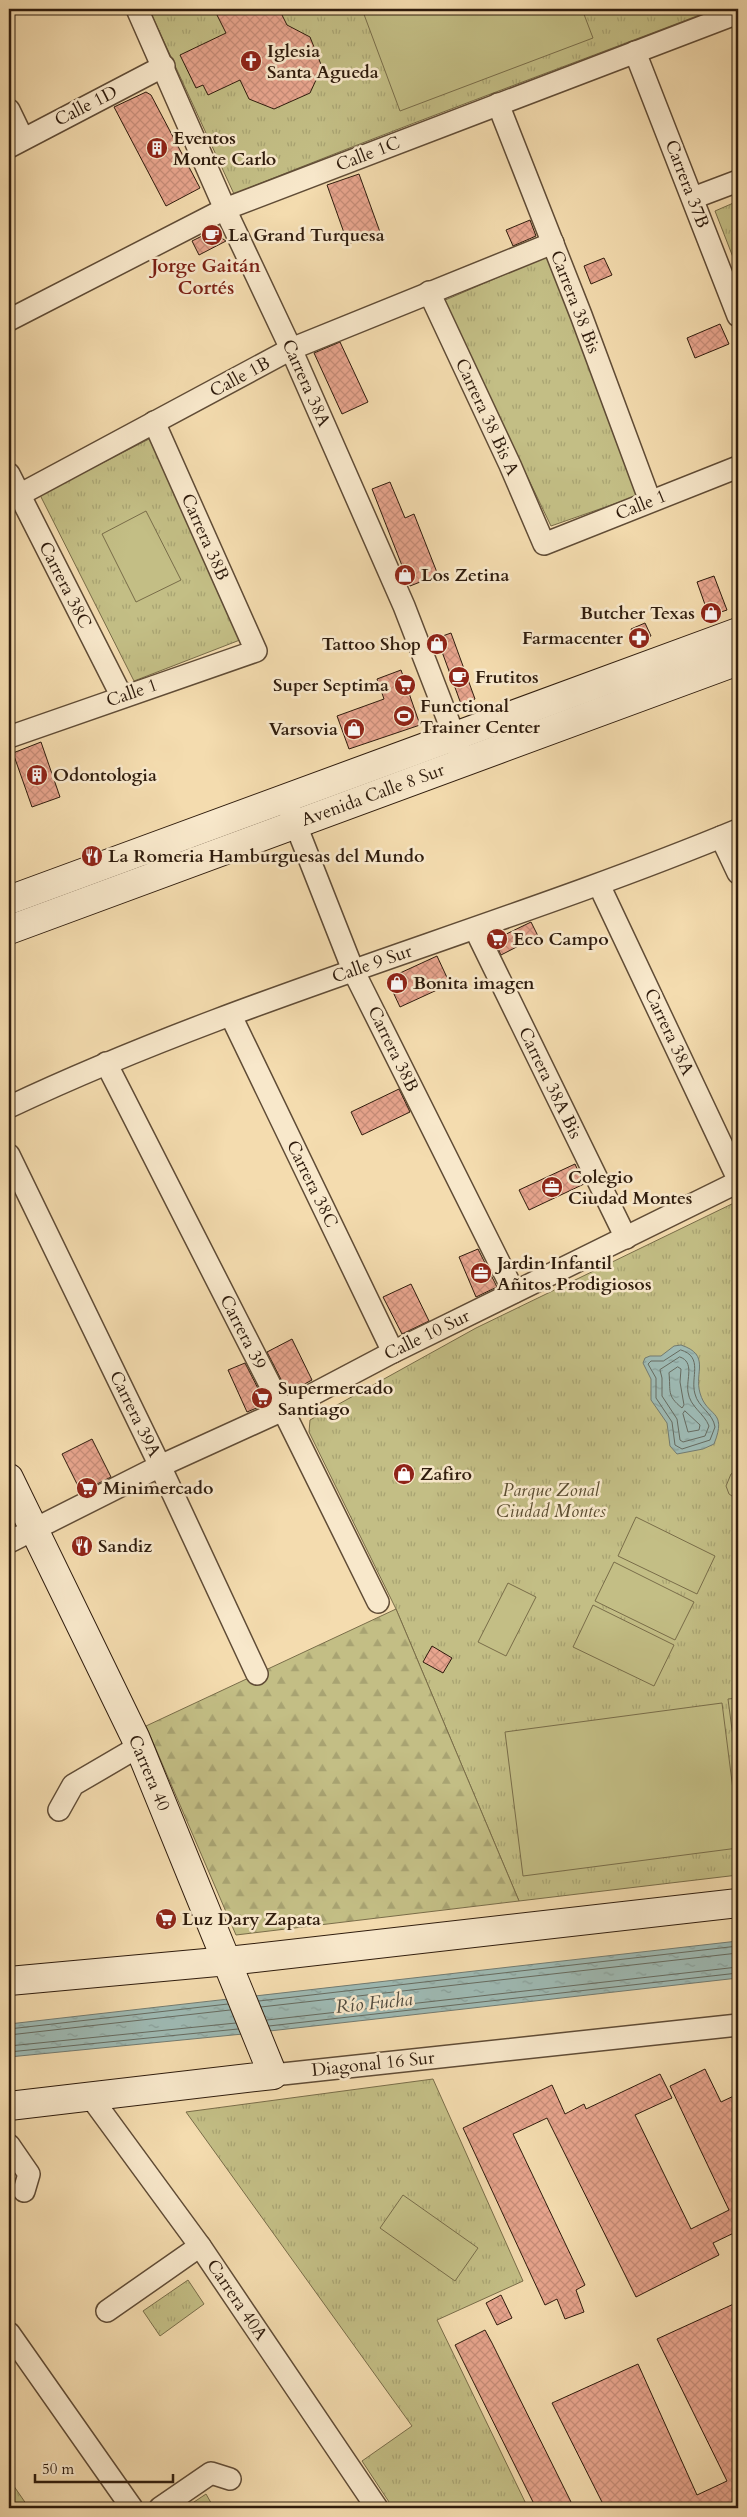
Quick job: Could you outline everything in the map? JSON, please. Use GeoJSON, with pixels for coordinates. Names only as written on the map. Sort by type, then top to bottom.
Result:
{"type":"FeatureCollection","features":[{"type":"Feature","properties":{"kind":"street","name":"Carrera 38A"},"geometry":{"type":"LineString","coordinates":[[137,9],[164,66],[225,209],[291,349],[404,606],[464,762]]}},
{"type":"Feature","properties":{"kind":"street","name":"Calle 1C"},"geometry":{"type":"LineString","coordinates":[[9,320],[225,209],[738,13]]}},
{"type":"Feature","properties":{"kind":"street","name":"Carrera 37B"},"geometry":{"type":"LineString","coordinates":[[635,52],[738,316]]}},
{"type":"Feature","properties":{"kind":"street","name":"Calle 1D"},"geometry":{"type":"LineString","coordinates":[[16,143],[164,66]]}},
{"type":"Feature","properties":{"kind":"street","name":"Carrera 38 Bis"},"geometry":{"type":"LineString","coordinates":[[498,104],[553,243],[650,502]]}},
{"type":"Feature","properties":{"kind":"street"},"geometry":{"type":"LineString","coordinates":[[9,110],[16,143]]}},
{"type":"Feature","properties":{"kind":"street"},"geometry":{"type":"LineString","coordinates":[[693,198],[738,181]]}},
{"type":"Feature","properties":{"kind":"street","name":"Calle 1B"},"geometry":{"type":"LineString","coordinates":[[19,495],[291,349],[553,243]]}},
{"type":"Feature","properties":{"kind":"street","name":"Carrera 38 Bis A"},"geometry":{"type":"LineString","coordinates":[[429,292],[510,465],[544,544]]}},
{"type":"Feature","properties":{"kind":"street","name":"Carrera 38B"},"geometry":{"type":"LineString","coordinates":[[154,422],[256,651]]}},
{"type":"Feature","properties":{"kind":"street","name":"Calle 1"},"geometry":{"type":"LineString","coordinates":[[544,544],[738,467]]}},
{"type":"Feature","properties":{"kind":"street","name":"Carrera 38C"},"geometry":{"type":"LineString","coordinates":[[9,474],[122,697]]}},
{"type":"Feature","properties":{"kind":"street","name":"Avenida Calle 8 Sur"},"geometry":{"type":"LineString","coordinates":[[9,900],[738,632]]}},
{"type":"Feature","properties":{"kind":"street","name":"Calle 1"},"geometry":{"type":"LineString","coordinates":[[9,736],[256,651]]}},
{"type":"Feature","properties":{"kind":"street","name":"Avenida Calle 8 Sur"},"geometry":{"type":"LineString","coordinates":[[9,930],[738,661]]}},
{"type":"Feature","properties":{"kind":"street","name":"Carrera 38B"},"geometry":{"type":"LineString","coordinates":[[286,798],[353,970],[514,1292]]}},
{"type":"Feature","properties":{"kind":"street"},"geometry":{"type":"LineString","coordinates":[[730,834],[738,873]]}},
{"type":"Feature","properties":{"kind":"street","name":"Calle 9 Sur"},"geometry":{"type":"LineString","coordinates":[[9,1107],[106,1063],[353,970],[599,885],[730,834]]}},
{"type":"Feature","properties":{"kind":"street","name":"Carrera 38A"},"geometry":{"type":"LineString","coordinates":[[599,885],[738,1180]]}},
{"type":"Feature","properties":{"kind":"street","name":"Carrera 38A Bis"},"geometry":{"type":"LineString","coordinates":[[475,929],[626,1238]]}},
{"type":"Feature","properties":{"kind":"street","name":"Carrera 38C"},"geometry":{"type":"LineString","coordinates":[[231,1016],[392,1352]]}},
{"type":"Feature","properties":{"kind":"street","name":"Carrera 39"},"geometry":{"type":"LineString","coordinates":[[106,1063],[283,1410],[378,1602]]}},
{"type":"Feature","properties":{"kind":"street","name":"Carrera 39A"},"geometry":{"type":"LineString","coordinates":[[9,1155],[160,1466],[257,1674]]}},
{"type":"Feature","properties":{"kind":"street","name":"Calle 10 Sur"},"geometry":{"type":"LineString","coordinates":[[9,1542],[160,1466],[283,1410],[392,1352],[626,1238],[738,1180]]}},
{"type":"Feature","properties":{"kind":"street","name":"Carrera 40"},"geometry":{"type":"LineString","coordinates":[[9,1478],[138,1746],[232,1971],[273,2075]]}},
{"type":"Feature","properties":{"kind":"street"},"geometry":{"type":"LineString","coordinates":[[59,1810],[73,1785],[138,1746]]}},
{"type":"Feature","properties":{"kind":"street"},"geometry":{"type":"LineString","coordinates":[[9,1982],[232,1971],[738,1903]]}},
{"type":"Feature","properties":{"kind":"street","name":"Diagonal 16 Sur"},"geometry":{"type":"LineString","coordinates":[[9,2106],[273,2075],[738,2025]]}},
{"type":"Feature","properties":{"kind":"street","name":"Carrera 40A"},"geometry":{"type":"LineString","coordinates":[[90,2096],[200,2246],[377,2508]]}},
{"type":"Feature","properties":{"kind":"street"},"geometry":{"type":"LineString","coordinates":[[9,2145],[29,2174],[24,2191]]}},
{"type":"Feature","properties":{"kind":"street"},"geometry":{"type":"LineString","coordinates":[[107,2310],[200,2246]]}},
{"type":"Feature","properties":{"kind":"street"},"geometry":{"type":"LineString","coordinates":[[9,2335],[125,2506]]}},
{"type":"Feature","properties":{"kind":"street"},"geometry":{"type":"LineString","coordinates":[[160,2508],[211,2473],[230,2479]]}},
{"type":"Feature","properties":{"kind":"green space"},"geometry":{"type":"Polygon","coordinates":[[[149,9],[715,9],[414,123],[234,194],[149,9]]]}},
{"type":"Feature","properties":{"kind":"green space"},"geometry":{"type":"Polygon","coordinates":[[[362,9],[582,9],[593,38],[400,111],[362,9]]]}},
{"type":"Feature","properties":{"kind":"green space"},"geometry":{"type":"Polygon","coordinates":[[[738,201],[738,270],[715,211],[738,201]]]}},
{"type":"Feature","properties":{"kind":"green space"},"geometry":{"type":"Polygon","coordinates":[[[550,255],[637,496],[551,526],[443,301],[550,255]]]}},
{"type":"Feature","properties":{"kind":"green space"},"geometry":{"type":"Polygon","coordinates":[[[151,438],[245,638],[134,681],[40,495],[151,438]]]}},
{"type":"Feature","properties":{"kind":"green space"},"geometry":{"type":"Polygon","coordinates":[[[146,511],[181,580],[136,602],[102,534],[146,511]]]}},
{"type":"Feature","properties":{"kind":"green space","name":"Parque Zonal Ciudad Montes"},"geometry":{"type":"Polygon","coordinates":[[[738,1201],[738,1875],[519,1901],[396,1609],[309,1432],[310,1420],[476,1328],[738,1201]]]}},
{"type":"Feature","properties":{"kind":"green space"},"geometry":{"type":"Polygon","coordinates":[[[738,1471],[738,1500],[729,1494],[726,1486],[731,1474],[738,1471]]]}},
{"type":"Feature","properties":{"kind":"green space"},"geometry":{"type":"Polygon","coordinates":[[[636,1517],[715,1556],[697,1594],[618,1556],[636,1517]]]}},
{"type":"Feature","properties":{"kind":"green space"},"geometry":{"type":"Polygon","coordinates":[[[614,1562],[694,1602],[675,1640],[595,1601],[614,1562]]]}},
{"type":"Feature","properties":{"kind":"green space"},"geometry":{"type":"Polygon","coordinates":[[[508,1583],[536,1597],[506,1656],[478,1642],[508,1583]]]}},
{"type":"Feature","properties":{"kind":"green space"},"geometry":{"type":"Polygon","coordinates":[[[593,1605],[674,1645],[654,1686],[573,1647],[593,1605]]]}},
{"type":"Feature","properties":{"kind":"green space"},"geometry":{"type":"Polygon","coordinates":[[[396,1609],[519,1901],[236,1935],[146,1726],[396,1609]]]}},
{"type":"Feature","properties":{"kind":"green space"},"geometry":{"type":"Polygon","coordinates":[[[738,1698],[738,1768],[737,1768],[728,1699],[738,1698]]]}},
{"type":"Feature","properties":{"kind":"green space"},"geometry":{"type":"Polygon","coordinates":[[[722,1703],[738,1829],[738,1848],[523,1876],[505,1732],[722,1703]]]}},
{"type":"Feature","properties":{"kind":"green space"},"geometry":{"type":"Polygon","coordinates":[[[433,2079],[523,2281],[437,2320],[528,2508],[393,2508],[362,2461],[412,2426],[186,2112],[433,2079]]]}},
{"type":"Feature","properties":{"kind":"green space"},"geometry":{"type":"Polygon","coordinates":[[[403,2195],[478,2248],[455,2281],[380,2228],[403,2195]]]}},
{"type":"Feature","properties":{"kind":"green space"},"geometry":{"type":"Polygon","coordinates":[[[188,2280],[204,2304],[160,2336],[143,2311],[188,2280]]]}},
{"type":"Feature","properties":{"kind":"green space"},"geometry":{"type":"Polygon","coordinates":[[[9,2479],[29,2508],[9,2508],[9,2479]]]}},
{"type":"Feature","properties":{"kind":"green space"},"geometry":{"type":"Polygon","coordinates":[[[206,2494],[214,2508],[185,2508],[206,2494]]]}},
{"type":"Feature","properties":{"kind":"water"},"geometry":{"type":"Polygon","coordinates":[[[681,1345],[690,1349],[699,1359],[700,1393],[707,1407],[718,1419],[719,1425],[714,1444],[703,1449],[677,1454],[670,1446],[667,1423],[651,1400],[651,1379],[643,1363],[645,1358],[661,1356],[674,1346],[681,1345]]]}},
{"type":"Feature","properties":{"kind":"water","name":"Río Fucha"},"geometry":{"type":"Polygon","coordinates":[[[738,1941],[738,1978],[243,2034],[9,2057],[9,2024],[738,1941]]]}},
{"type":"Feature","properties":{"kind":"building","name":"Iglesia Santa Agueda"},"geometry":{"type":"Polygon","coordinates":[[[214,9],[279,9],[287,25],[310,37],[322,67],[310,93],[274,109],[249,99],[240,80],[208,95],[203,85],[196,88],[180,55],[226,33],[214,9]]]}},
{"type":"Feature","properties":{"kind":"building","name":"Eventos Monte Carlo"},"geometry":{"type":"Polygon","coordinates":[[[146,92],[151,95],[200,188],[166,206],[114,107],[146,92]]]}},
{"type":"Feature","properties":{"kind":"building"},"geometry":{"type":"Polygon","coordinates":[[[359,174],[380,232],[348,244],[327,185],[359,174]]]}},
{"type":"Feature","properties":{"kind":"building"},"geometry":{"type":"Polygon","coordinates":[[[530,220],[536,236],[513,246],[506,230],[530,220]]]}},
{"type":"Feature","properties":{"kind":"building"},"geometry":{"type":"Polygon","coordinates":[[[208,233],[214,233],[226,241],[199,255],[192,241],[208,233]]]}},
{"type":"Feature","properties":{"kind":"building"},"geometry":{"type":"Polygon","coordinates":[[[604,258],[612,275],[591,284],[584,266],[604,258]]]}},
{"type":"Feature","properties":{"kind":"building"},"geometry":{"type":"Polygon","coordinates":[[[720,324],[729,344],[695,358],[687,338],[720,324]]]}},
{"type":"Feature","properties":{"kind":"building"},"geometry":{"type":"Polygon","coordinates":[[[340,342],[368,402],[342,414],[314,353],[340,342]]]}},
{"type":"Feature","properties":{"kind":"building"},"geometry":{"type":"Polygon","coordinates":[[[390,482],[405,518],[414,514],[438,575],[410,586],[372,489],[390,482]]]}},
{"type":"Feature","properties":{"kind":"building"},"geometry":{"type":"Polygon","coordinates":[[[714,576],[727,610],[709,616],[697,582],[714,576]]]}},
{"type":"Feature","properties":{"kind":"building"},"geometry":{"type":"Polygon","coordinates":[[[645,623],[651,636],[636,642],[631,629],[645,623]]]}},
{"type":"Feature","properties":{"kind":"building","name":"Frutitos"},"geometry":{"type":"Polygon","coordinates":[[[451,633],[475,699],[461,704],[437,638],[451,633]]]}},
{"type":"Feature","properties":{"kind":"building"},"geometry":{"type":"Polygon","coordinates":[[[401,670],[420,725],[349,749],[337,716],[384,699],[377,679],[401,670]]]}},
{"type":"Feature","properties":{"kind":"building","name":"Odontologia"},"geometry":{"type":"Polygon","coordinates":[[[41,742],[60,797],[32,807],[13,753],[41,742]]]}},
{"type":"Feature","properties":{"kind":"building"},"geometry":{"type":"Polygon","coordinates":[[[531,922],[538,936],[501,955],[494,940],[531,922]]]}},
{"type":"Feature","properties":{"kind":"building"},"geometry":{"type":"Polygon","coordinates":[[[437,956],[450,984],[400,1007],[387,979],[437,956]]]}},
{"type":"Feature","properties":{"kind":"building"},"geometry":{"type":"Polygon","coordinates":[[[399,1089],[410,1112],[362,1135],[351,1112],[399,1089]]]}},
{"type":"Feature","properties":{"kind":"building","name":"Colegio Ciudad Montes"},"geometry":{"type":"Polygon","coordinates":[[[575,1164],[584,1184],[529,1210],[519,1190],[575,1164]]]}},
{"type":"Feature","properties":{"kind":"building","name":"Jardin Infantil Añitos Prodigiosos"},"geometry":{"type":"Polygon","coordinates":[[[478,1249],[497,1287],[476,1297],[459,1257],[478,1249]]]}},
{"type":"Feature","properties":{"kind":"building"},"geometry":{"type":"Polygon","coordinates":[[[411,1284],[429,1321],[402,1334],[383,1297],[411,1284]]]}},
{"type":"Feature","properties":{"kind":"building"},"geometry":{"type":"Polygon","coordinates":[[[292,1339],[312,1380],[288,1393],[267,1352],[292,1339]]]}},
{"type":"Feature","properties":{"kind":"building"},"geometry":{"type":"Polygon","coordinates":[[[245,1363],[266,1404],[247,1412],[228,1370],[245,1363]]]}},
{"type":"Feature","properties":{"kind":"building"},"geometry":{"type":"Polygon","coordinates":[[[92,1439],[111,1477],[81,1492],[62,1454],[92,1439]]]}},
{"type":"Feature","properties":{"kind":"building"},"geometry":{"type":"Polygon","coordinates":[[[432,1646],[452,1658],[443,1673],[423,1662],[432,1646]]]}},
{"type":"Feature","properties":{"kind":"building"},"geometry":{"type":"Polygon","coordinates":[[[705,2069],[721,2102],[738,2094],[738,2231],[713,2243],[719,2255],[636,2297],[547,2118],[513,2134],[585,2285],[576,2290],[584,2312],[565,2319],[557,2299],[545,2305],[463,2128],[552,2085],[565,2114],[584,2104],[586,2109],[660,2074],[672,2098],[635,2115],[691,2229],[729,2210],[670,2086],[705,2069]]]}},
{"type":"Feature","properties":{"kind":"building"},"geometry":{"type":"Polygon","coordinates":[[[501,2295],[512,2318],[497,2325],[486,2303],[501,2295]]]}},
{"type":"Feature","properties":{"kind":"building"},"geometry":{"type":"Polygon","coordinates":[[[738,2302],[738,2508],[605,2508],[552,2403],[638,2364],[697,2495],[727,2481],[657,2339],[738,2302]]]}},
{"type":"Feature","properties":{"kind":"building"},"geometry":{"type":"Polygon","coordinates":[[[485,2330],[574,2508],[536,2508],[455,2345],[485,2330]]]}},
{"type":"Feature","properties":{"kind":"place","name":"Iglesia Santa Agueda"},"geometry":{"type":"Point","coordinates":[251,61]}},
{"type":"Feature","properties":{"kind":"place","name":"Eventos Monte Carlo"},"geometry":{"type":"Point","coordinates":[157,148]}},
{"type":"Feature","properties":{"kind":"place","name":"La Grand Turquesa"},"geometry":{"type":"Point","coordinates":[212,235]}},
{"type":"Feature","properties":{"kind":"place","name":"Los Zetina"},"geometry":{"type":"Point","coordinates":[405,575]}},
{"type":"Feature","properties":{"kind":"place","name":"Butcher Texas"},"geometry":{"type":"Point","coordinates":[711,613]}},
{"type":"Feature","properties":{"kind":"place","name":"Farmacenter"},"geometry":{"type":"Point","coordinates":[639,638]}},
{"type":"Feature","properties":{"kind":"place","name":"Tattoo Shop"},"geometry":{"type":"Point","coordinates":[437,644]}},
{"type":"Feature","properties":{"kind":"place","name":"Frutitos"},"geometry":{"type":"Point","coordinates":[459,677]}},
{"type":"Feature","properties":{"kind":"place","name":"Super Septima"},"geometry":{"type":"Point","coordinates":[405,685]}},
{"type":"Feature","properties":{"kind":"place","name":"Functional Trainer Center"},"geometry":{"type":"Point","coordinates":[404,716]}},
{"type":"Feature","properties":{"kind":"place","name":"Varsovia"},"geometry":{"type":"Point","coordinates":[354,729]}},
{"type":"Feature","properties":{"kind":"place","name":"Odontologia"},"geometry":{"type":"Point","coordinates":[37,775]}},
{"type":"Feature","properties":{"kind":"place","name":"La Romeria Hamburguesas del Mundo"},"geometry":{"type":"Point","coordinates":[92,856]}},
{"type":"Feature","properties":{"kind":"place","name":"Eco Campo"},"geometry":{"type":"Point","coordinates":[497,939]}},
{"type":"Feature","properties":{"kind":"place","name":"Bonita imagen"},"geometry":{"type":"Point","coordinates":[397,983]}},
{"type":"Feature","properties":{"kind":"place","name":"Colegio Ciudad Montes"},"geometry":{"type":"Point","coordinates":[552,1187]}},
{"type":"Feature","properties":{"kind":"place","name":"Jardin Infantil Añitos Prodigiosos"},"geometry":{"type":"Point","coordinates":[481,1273]}},
{"type":"Feature","properties":{"kind":"place","name":"Supermercado Santiago"},"geometry":{"type":"Point","coordinates":[262,1398]}},
{"type":"Feature","properties":{"kind":"place","name":"Zafiro"},"geometry":{"type":"Point","coordinates":[404,1474]}},
{"type":"Feature","properties":{"kind":"place","name":"Minimercado"},"geometry":{"type":"Point","coordinates":[87,1488]}},
{"type":"Feature","properties":{"kind":"place","name":"Sandiz"},"geometry":{"type":"Point","coordinates":[82,1546]}},
{"type":"Feature","properties":{"kind":"place","name":"Luz Dary Zapata"},"geometry":{"type":"Point","coordinates":[166,1919]}},
{"type":"Feature","properties":{"kind":"district","name":"Jorge Gaitán Cortés"},"geometry":{"type":"Point","coordinates":[206,277]}}]}
